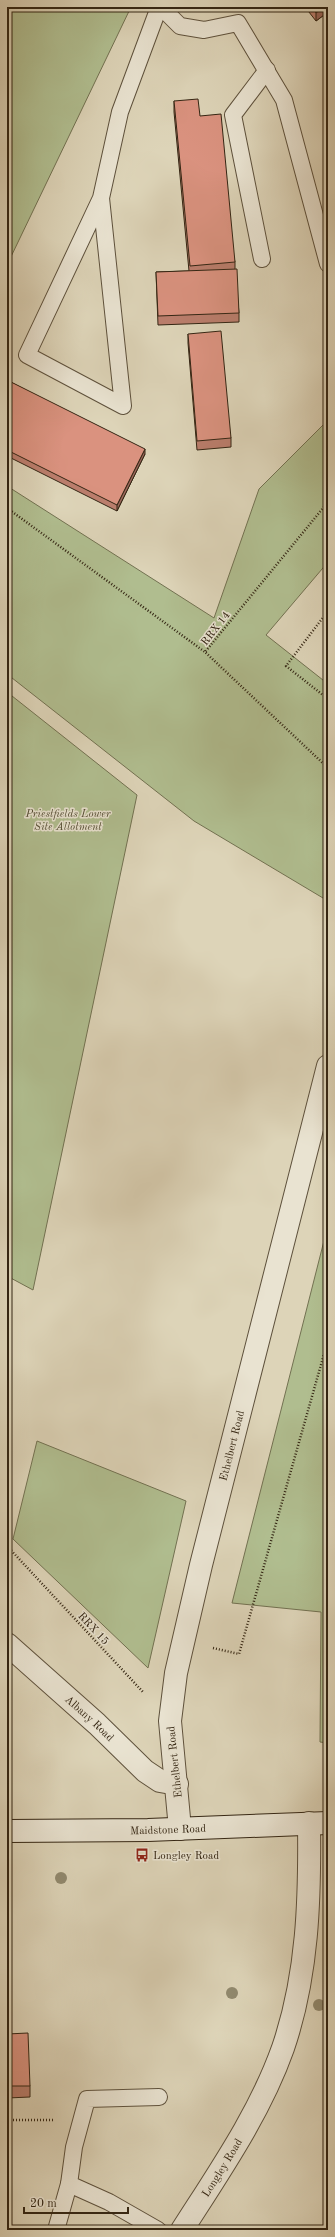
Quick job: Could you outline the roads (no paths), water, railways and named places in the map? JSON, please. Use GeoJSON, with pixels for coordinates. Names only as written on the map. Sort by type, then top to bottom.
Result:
{"type":"FeatureCollection","features":[{"type":"Feature","properties":{"kind":"street","name":"Ethelbert Road"},"geometry":{"type":"LineString","coordinates":[[180,1829],[170,1721],[176,1673],[201,1565],[328,1066]]}},
{"type":"Feature","properties":{"kind":"street","name":"Albany Road"},"geometry":{"type":"LineString","coordinates":[[7,1644],[97,1724],[145,1771],[160,1781],[177,1784]]}},
{"type":"Feature","properties":{"kind":"street","name":"Maidstone Road"},"geometry":{"type":"LineString","coordinates":[[7,1831],[180,1829],[318,1823]]}},
{"type":"Feature","properties":{"kind":"street","name":"Longley Road"},"geometry":{"type":"LineString","coordinates":[[182,2230],[241,2135],[272,2075],[283,2048],[294,2009],[305,1946],[308,1905],[318,1823]]}},
{"type":"Feature","properties":{"kind":"lane"},"geometry":{"type":"LineString","coordinates":[[101,198],[124,406],[27,355],[101,198],[120,112],[160,7],[180,26],[204,30],[238,23],[284,100],[328,264]]}},
{"type":"Feature","properties":{"kind":"lane"},"geometry":{"type":"LineString","coordinates":[[262,259],[233,115],[267,70]]}},
{"type":"Feature","properties":{"kind":"lane"},"geometry":{"type":"LineString","coordinates":[[56,2230],[69,2184],[74,2147],[87,2099],[159,2096]]}},
{"type":"Feature","properties":{"kind":"lane"},"geometry":{"type":"LineString","coordinates":[[69,2184],[109,2202],[158,2230]]}},
{"type":"Feature","properties":{"kind":"place","name":"Longley Road"},"geometry":{"type":"Point","coordinates":[142,1855]}},
{"type":"Feature","properties":{"kind":"park label","name":"Priestfields Lower Site Allotment"},"geometry":{"type":"Point","coordinates":[68,819]}}]}
